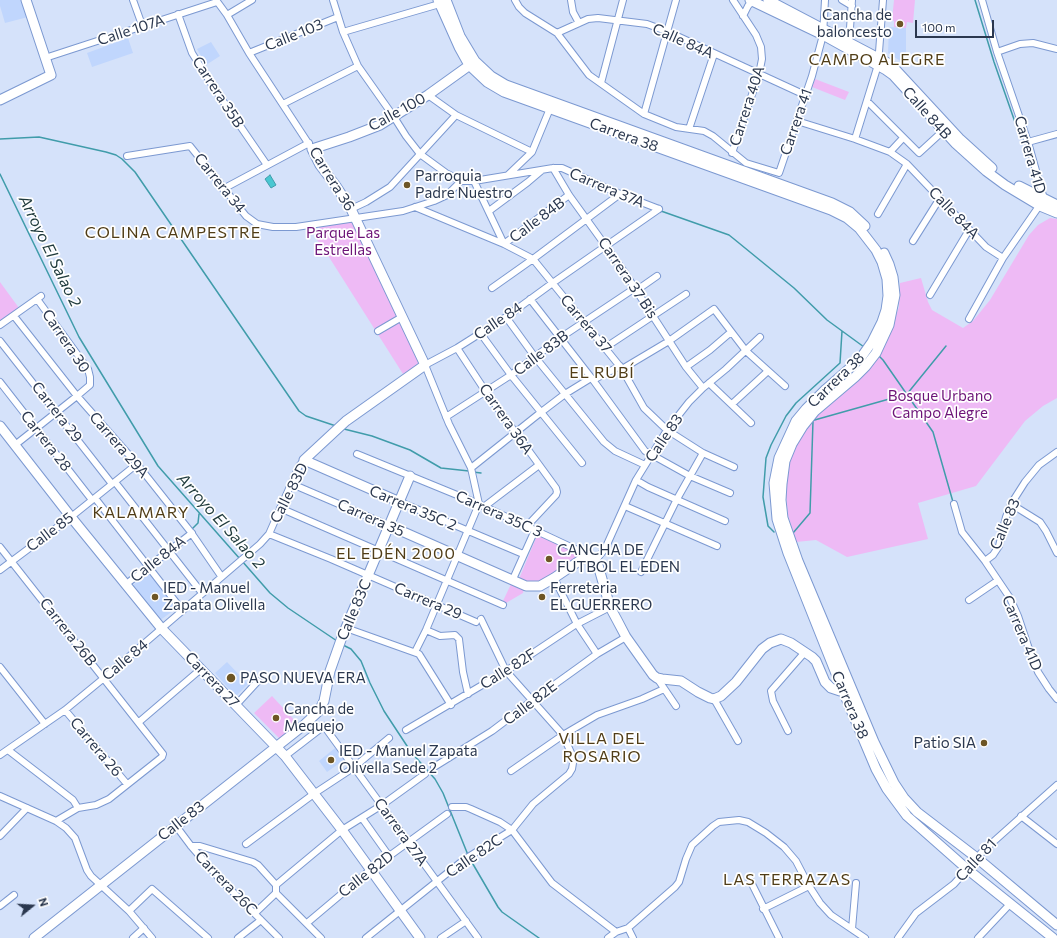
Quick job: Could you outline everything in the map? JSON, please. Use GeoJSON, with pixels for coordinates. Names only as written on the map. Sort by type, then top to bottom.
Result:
{"type":"FeatureCollection","features":[{"type":"Feature","properties":{"kind":"street"},"geometry":{"type":"LineString","coordinates":[[0,100],[51,75],[26,0]]}},
{"type":"Feature","properties":{"kind":"street"},"geometry":{"type":"LineString","coordinates":[[133,0],[142,26]]}},
{"type":"Feature","properties":{"kind":"street"},"geometry":{"type":"LineString","coordinates":[[227,15],[252,0]]}},
{"type":"Feature","properties":{"kind":"street"},"geometry":{"type":"LineString","coordinates":[[333,0],[343,32],[358,66],[420,154],[446,174],[461,181],[474,181],[508,176],[532,152],[551,105]]}},
{"type":"Feature","properties":{"kind":"street"},"geometry":{"type":"LineString","coordinates":[[515,0],[519,8],[525,13],[557,33],[589,75],[644,114],[676,127],[704,131],[713,136],[732,152],[744,166]]}},
{"type":"Feature","properties":{"kind":"street"},"geometry":{"type":"LineString","coordinates":[[571,0],[573,12],[579,23]]}},
{"type":"Feature","properties":{"kind":"street"},"geometry":{"type":"LineString","coordinates":[[601,83],[624,0]]}},
{"type":"Feature","properties":{"kind":"street"},"geometry":{"type":"LineString","coordinates":[[644,114],[666,31],[676,0]]}},
{"type":"Feature","properties":{"kind":"street","name":"Carrera 40A"},"geometry":{"type":"LineString","coordinates":[[732,152],[759,74],[762,59],[761,47],[756,35],[733,0]]}},
{"type":"Feature","properties":{"kind":"street"},"geometry":{"type":"LineString","coordinates":[[743,16],[752,0]]}},
{"type":"Feature","properties":{"kind":"street","name":"Calle 84B"},"geometry":{"type":"LineString","coordinates":[[752,0],[849,42],[878,61],[893,75],[943,131],[986,171],[1005,186],[1042,202],[1057,205]]}},
{"type":"Feature","properties":{"kind":"street","name":"Calle 84B"},"geometry":{"type":"LineString","coordinates":[[768,0],[823,32],[896,70],[959,138],[990,167],[1057,213]]}},
{"type":"Feature","properties":{"kind":"street","name":"Carrera 41"},"geometry":{"type":"LineString","coordinates":[[744,166],[779,173],[812,76],[823,32],[825,0]]}},
{"type":"Feature","properties":{"kind":"street"},"geometry":{"type":"LineString","coordinates":[[842,0],[852,3],[849,42]]}},
{"type":"Feature","properties":{"kind":"street"},"geometry":{"type":"LineString","coordinates":[[855,139],[878,61],[883,0]]}},
{"type":"Feature","properties":{"kind":"street","name":"Carrera 41D"},"geometry":{"type":"LineString","coordinates":[[969,319],[1003,258],[1042,202],[1028,142],[997,52],[983,8],[982,0]]}},
{"type":"Feature","properties":{"kind":"street","name":"Calle 107A"},"geometry":{"type":"LineString","coordinates":[[45,58],[216,1]]}},
{"type":"Feature","properties":{"kind":"street","name":"Carrera 36"},"geometry":{"type":"LineString","coordinates":[[216,1],[227,15],[249,54],[311,146],[320,165],[336,186],[356,218],[425,365],[446,417],[472,471],[482,505]]}},
{"type":"Feature","properties":{"kind":"street"},"geometry":{"type":"LineString","coordinates":[[343,32],[442,1]]}},
{"type":"Feature","properties":{"kind":"street","name":"Carrera 38"},"geometry":{"type":"LineString","coordinates":[[442,1],[472,63],[506,85],[551,105],[831,210],[847,218],[859,228],[876,250],[882,262],[887,279],[888,296],[882,322],[872,342],[860,359],[826,389],[796,421],[779,458],[774,483],[777,519],[783,539],[848,689],[886,769],[904,798],[917,812],[977,858],[1057,925]]}},
{"type":"Feature","properties":{"kind":"street","name":"Carrera 35B"},"geometry":{"type":"LineString","coordinates":[[178,14],[192,53],[267,165]]}},
{"type":"Feature","properties":{"kind":"street","name":"Calle 103"},"geometry":{"type":"LineString","coordinates":[[249,54],[338,17]]}},
{"type":"Feature","properties":{"kind":"street","name":"Calle 84A"},"geometry":{"type":"LineString","coordinates":[[557,33],[588,19],[598,18],[647,24],[666,31],[805,95]]}},
{"type":"Feature","properties":{"kind":"street"},"geometry":{"type":"LineString","coordinates":[[997,52],[1020,44],[1038,43],[1057,49]]}},
{"type":"Feature","properties":{"kind":"street"},"geometry":{"type":"LineString","coordinates":[[689,129],[714,54]]}},
{"type":"Feature","properties":{"kind":"street","name":"Calle 100"},"geometry":{"type":"LineString","coordinates":[[223,189],[267,165],[311,146],[349,137],[380,125],[428,95],[472,63]]}},
{"type":"Feature","properties":{"kind":"street"},"geometry":{"type":"LineString","coordinates":[[283,104],[358,66]]}},
{"type":"Feature","properties":{"kind":"street"},"geometry":{"type":"LineString","coordinates":[[428,95],[456,115],[532,152]]}},
{"type":"Feature","properties":{"kind":"street"},"geometry":{"type":"LineString","coordinates":[[867,101],[919,153],[943,131]]}},
{"type":"Feature","properties":{"kind":"street","name":"Carrera 38"},"geometry":{"type":"LineString","coordinates":[[551,105],[744,166],[832,203],[850,212],[862,222],[883,250],[893,277],[895,295],[889,325],[876,353],[855,377],[815,411],[803,426],[792,444],[785,461],[782,484],[781,500],[783,518],[848,689],[876,768],[887,789],[907,816],[967,869],[1053,937]]}},
{"type":"Feature","properties":{"kind":"street"},"geometry":{"type":"LineString","coordinates":[[351,209],[372,199],[390,187],[456,115]]}},
{"type":"Feature","properties":{"kind":"street","name":"Calle 84A"},"geometry":{"type":"LineString","coordinates":[[797,121],[855,139],[890,152],[907,164],[986,247],[1003,258]]}},
{"type":"Feature","properties":{"kind":"street"},"geometry":{"type":"LineString","coordinates":[[1028,142],[1057,134]]}},
{"type":"Feature","properties":{"kind":"street"},"geometry":{"type":"LineString","coordinates":[[890,152],[903,138]]}},
{"type":"Feature","properties":{"kind":"street","name":"Carrera 34"},"geometry":{"type":"LineString","coordinates":[[127,156],[190,146],[223,189],[250,220],[267,227],[286,228],[356,218]]}},
{"type":"Feature","properties":{"kind":"street"},"geometry":{"type":"LineString","coordinates":[[878,214],[907,164]]}},
{"type":"Feature","properties":{"kind":"street","name":"Carrera 37A"},"geometry":{"type":"LineString","coordinates":[[508,176],[553,168],[562,168],[620,194],[659,209]]}},
{"type":"Feature","properties":{"kind":"street","name":"Carrera 37 Bis"},"geometry":{"type":"LineString","coordinates":[[553,168],[569,195],[636,289],[686,367],[703,388]]}},
{"type":"Feature","properties":{"kind":"street"},"geometry":{"type":"LineString","coordinates":[[489,211],[542,170]]}},
{"type":"Feature","properties":{"kind":"street"},"geometry":{"type":"LineString","coordinates":[[356,218],[403,211],[434,201],[447,195],[461,181]]}},
{"type":"Feature","properties":{"kind":"street"},"geometry":{"type":"LineString","coordinates":[[474,181],[504,244]]}},
{"type":"Feature","properties":{"kind":"street"},"geometry":{"type":"LineString","coordinates":[[492,288],[620,194]]}},
{"type":"Feature","properties":{"kind":"street","name":"Calle 84B"},"geometry":{"type":"LineString","coordinates":[[504,244],[569,195]]}},
{"type":"Feature","properties":{"kind":"street"},"geometry":{"type":"LineString","coordinates":[[913,241],[940,198]]}},
{"type":"Feature","properties":{"kind":"street","name":"Carrera 37"},"geometry":{"type":"LineString","coordinates":[[415,207],[504,244],[533,259],[606,347],[621,368],[644,408],[667,430],[703,453],[734,467]]}},
{"type":"Feature","properties":{"kind":"street","name":"Calle 84"},"geometry":{"type":"LineString","coordinates":[[339,426],[425,365],[481,334],[659,209]]}},
{"type":"Feature","properties":{"kind":"street"},"geometry":{"type":"LineString","coordinates":[[930,295],[969,230]]}},
{"type":"Feature","properties":{"kind":"street","name":"Calle 83B"},"geometry":{"type":"LineString","coordinates":[[446,417],[511,375],[560,338],[657,276]]}},
{"type":"Feature","properties":{"kind":"street"},"geometry":{"type":"LineString","coordinates":[[606,347],[686,294]]}},
{"type":"Feature","properties":{"kind":"street","name":"Carrera 30"},"geometry":{"type":"LineString","coordinates":[[14,316],[39,297],[88,369],[90,385],[77,396]]}},
{"type":"Feature","properties":{"kind":"street"},"geometry":{"type":"LineString","coordinates":[[530,299],[645,451],[690,476],[730,493]]}},
{"type":"Feature","properties":{"kind":"street"},"geometry":{"type":"LineString","coordinates":[[472,471],[515,432],[565,394],[592,379],[621,368],[669,341],[714,309],[746,351],[785,386]]}},
{"type":"Feature","properties":{"kind":"street"},"geometry":{"type":"LineString","coordinates":[[0,325],[14,316]]}},
{"type":"Feature","properties":{"kind":"street","name":"Carrera 29A"},"geometry":{"type":"LineString","coordinates":[[14,316],[77,396],[137,464],[192,533],[221,576]]}},
{"type":"Feature","properties":{"kind":"street"},"geometry":{"type":"LineString","coordinates":[[378,331],[402,317]]}},
{"type":"Feature","properties":{"kind":"street"},"geometry":{"type":"LineString","coordinates":[[506,317],[535,357],[604,442],[614,451],[645,465]]}},
{"type":"Feature","properties":{"kind":"street"},"geometry":{"type":"LineString","coordinates":[[686,367],[710,350],[731,332]]}},
{"type":"Feature","properties":{"kind":"street"},"geometry":{"type":"LineString","coordinates":[[481,334],[540,413],[582,463]]}},
{"type":"Feature","properties":{"kind":"street","name":"Calle 83"},"geometry":{"type":"LineString","coordinates":[[540,586],[592,558],[605,549],[636,480],[667,430],[689,402],[703,388],[760,337]]}},
{"type":"Feature","properties":{"kind":"street","name":"Carrera 29"},"geometry":{"type":"LineString","coordinates":[[0,341],[202,593]]}},
{"type":"Feature","properties":{"kind":"street","name":"Carrera 36A"},"geometry":{"type":"LineString","coordinates":[[457,348],[486,392],[556,488],[556,495],[527,526]]}},
{"type":"Feature","properties":{"kind":"street"},"geometry":{"type":"LineString","coordinates":[[732,404],[768,371]]}},
{"type":"Feature","properties":{"kind":"street","name":"Carrera 28"},"geometry":{"type":"LineString","coordinates":[[0,382],[182,610]]}},
{"type":"Feature","properties":{"kind":"street"},"geometry":{"type":"LineString","coordinates":[[709,383],[751,423]]}},
{"type":"Feature","properties":{"kind":"street"},"geometry":{"type":"LineString","coordinates":[[16,445],[77,396]]}},
{"type":"Feature","properties":{"kind":"street","name":"Carrera 27"},"geometry":{"type":"LineString","coordinates":[[0,426],[125,585],[162,629],[285,756],[315,793],[420,938]]}},
{"type":"Feature","properties":{"kind":"street","name":"Calle 83D"},"geometry":{"type":"LineString","coordinates":[[244,558],[269,534],[304,460],[339,426]]}},
{"type":"Feature","properties":{"kind":"street","name":"Calle 83"},"geometry":{"type":"LineString","coordinates":[[984,561],[993,555],[998,546],[1006,517],[1025,482],[1039,465],[1057,452]]}},
{"type":"Feature","properties":{"kind":"street"},"geometry":{"type":"LineString","coordinates":[[641,572],[703,453]]}},
{"type":"Feature","properties":{"kind":"street","name":"Carrera 35C 3"},"geometry":{"type":"LineString","coordinates":[[357,454],[482,505],[592,558]]}},
{"type":"Feature","properties":{"kind":"street","name":"Carrera 35C 2"},"geometry":{"type":"LineString","coordinates":[[304,460],[523,554]]}},
{"type":"Feature","properties":{"kind":"street","name":"Calle 85"},"geometry":{"type":"LineString","coordinates":[[0,570],[71,517],[137,464]]}},
{"type":"Feature","properties":{"kind":"street"},"geometry":{"type":"LineString","coordinates":[[415,652],[426,630],[467,531],[482,505],[539,465]]}},
{"type":"Feature","properties":{"kind":"street","name":"Calle 83C"},"geometry":{"type":"LineString","coordinates":[[324,701],[330,670],[337,650],[410,476]]}},
{"type":"Feature","properties":{"kind":"street"},"geometry":{"type":"LineString","coordinates":[[636,480],[648,487],[725,521]]}},
{"type":"Feature","properties":{"kind":"street","name":"Carrera 35"},"geometry":{"type":"LineString","coordinates":[[292,484],[513,579],[526,586],[540,586]]}},
{"type":"Feature","properties":{"kind":"street","name":"Carrera 41D"},"geometry":{"type":"LineString","coordinates":[[954,504],[962,532],[1010,598],[1038,672],[1057,699]]}},
{"type":"Feature","properties":{"kind":"street"},"geometry":{"type":"LineString","coordinates":[[1012,504],[1040,522],[1055,541],[1057,553]]}},
{"type":"Feature","properties":{"kind":"street"},"geometry":{"type":"LineString","coordinates":[[625,506],[717,546]]}},
{"type":"Feature","properties":{"kind":"street"},"geometry":{"type":"LineString","coordinates":[[280,508],[378,552],[503,605]]}},
{"type":"Feature","properties":{"kind":"street"},"geometry":{"type":"LineString","coordinates":[[513,579],[535,530]]}},
{"type":"Feature","properties":{"kind":"street","name":"Calle 84A"},"geometry":{"type":"LineString","coordinates":[[125,585],[192,533]]}},
{"type":"Feature","properties":{"kind":"street","name":"Carrera 29"},"geometry":{"type":"LineString","coordinates":[[269,534],[331,559],[436,605],[479,620],[506,671],[563,735],[572,755],[572,766]]}},
{"type":"Feature","properties":{"kind":"street","name":"Carrera 26B"},"geometry":{"type":"LineString","coordinates":[[0,547],[162,751],[162,757],[126,784]]}},
{"type":"Feature","properties":{"kind":"street","name":"Calle 84"},"geometry":{"type":"LineString","coordinates":[[0,755],[65,710],[244,558]]}},
{"type":"Feature","properties":{"kind":"street"},"geometry":{"type":"LineString","coordinates":[[592,558],[598,565],[610,607],[626,637],[652,675],[657,678],[676,706]]}},
{"type":"Feature","properties":{"kind":"street"},"geometry":{"type":"LineString","coordinates":[[554,578],[577,624],[597,654]]}},
{"type":"Feature","properties":{"kind":"street"},"geometry":{"type":"LineString","coordinates":[[969,600],[997,580]]}},
{"type":"Feature","properties":{"kind":"street","name":"Calle 82F"},"geometry":{"type":"LineString","coordinates":[[406,730],[451,705],[506,671],[577,624],[610,607]]}},
{"type":"Feature","properties":{"kind":"street"},"geometry":{"type":"LineString","coordinates":[[346,628],[415,652],[422,656],[451,705]]}},
{"type":"Feature","properties":{"kind":"street"},"geometry":{"type":"LineString","coordinates":[[426,630],[440,636],[455,635],[459,639],[462,672],[468,694]]}},
{"type":"Feature","properties":{"kind":"street","name":"Calle 82E"},"geometry":{"type":"LineString","coordinates":[[434,767],[492,731],[597,654],[626,637]]}},
{"type":"Feature","properties":{"kind":"street"},"geometry":{"type":"LineString","coordinates":[[657,678],[681,680],[705,696],[714,699],[721,696],[736,682],[762,649],[770,643],[781,639],[791,643],[812,656],[828,686],[836,690],[848,689]]}},
{"type":"Feature","properties":{"kind":"street"},"geometry":{"type":"LineString","coordinates":[[788,732],[773,701],[771,691],[804,652]]}},
{"type":"Feature","properties":{"kind":"street","name":"Carrera 26"},"geometry":{"type":"LineString","coordinates":[[0,667],[45,724]]}},
{"type":"Feature","properties":{"kind":"street"},"geometry":{"type":"LineString","coordinates":[[139,722],[201,669]]}},
{"type":"Feature","properties":{"kind":"street"},"geometry":{"type":"LineString","coordinates":[[236,705],[258,681]]}},
{"type":"Feature","properties":{"kind":"street"},"geometry":{"type":"LineString","coordinates":[[511,771],[563,735],[596,716],[664,689]]}},
{"type":"Feature","properties":{"kind":"street"},"geometry":{"type":"LineString","coordinates":[[714,699],[738,741]]}},
{"type":"Feature","properties":{"kind":"street","name":"Calle 83"},"geometry":{"type":"LineString","coordinates":[[34,938],[312,720],[320,711],[324,701]]}},
{"type":"Feature","properties":{"kind":"street","name":"Carrera 26"},"geometry":{"type":"LineString","coordinates":[[65,710],[126,784]]}},
{"type":"Feature","properties":{"kind":"street","name":"Carrera 27A"},"geometry":{"type":"LineString","coordinates":[[285,756],[324,726],[353,768],[382,805],[478,938]]}},
{"type":"Feature","properties":{"kind":"street"},"geometry":{"type":"LineString","coordinates":[[246,844],[315,793],[353,768],[389,738]]}},
{"type":"Feature","properties":{"kind":"street"},"geometry":{"type":"LineString","coordinates":[[8,750],[73,800],[78,808]]}},
{"type":"Feature","properties":{"kind":"street","name":"Calle 82C"},"geometry":{"type":"LineString","coordinates":[[366,938],[464,860],[512,830],[534,804],[569,774],[572,766]]}},
{"type":"Feature","properties":{"kind":"street"},"geometry":{"type":"LineString","coordinates":[[276,885],[342,830],[382,805],[425,774]]}},
{"type":"Feature","properties":{"kind":"street"},"geometry":{"type":"LineString","coordinates":[[56,821],[78,808],[104,802],[126,784]]}},
{"type":"Feature","properties":{"kind":"street","name":"Calle 81"},"geometry":{"type":"LineString","coordinates":[[898,938],[916,913],[954,884],[977,858],[1057,784]]}},
{"type":"Feature","properties":{"kind":"street"},"geometry":{"type":"LineString","coordinates":[[0,796],[56,821],[66,828],[75,838],[87,870],[91,876],[130,911],[152,938]]}},
{"type":"Feature","properties":{"kind":"street"},"geometry":{"type":"LineString","coordinates":[[452,807],[466,807],[500,822],[512,830],[552,883],[616,932]]}},
{"type":"Feature","properties":{"kind":"street"},"geometry":{"type":"LineString","coordinates":[[0,836],[27,808]]}},
{"type":"Feature","properties":{"kind":"street","name":"Calle 82D"},"geometry":{"type":"LineString","coordinates":[[307,923],[370,870],[447,814]]}},
{"type":"Feature","properties":{"kind":"street"},"geometry":{"type":"LineString","coordinates":[[1021,816],[1057,844]]}},
{"type":"Feature","properties":{"kind":"street"},"geometry":{"type":"LineString","coordinates":[[362,818],[389,856]]}},
{"type":"Feature","properties":{"kind":"street"},"geometry":{"type":"LineString","coordinates":[[608,938],[616,932],[628,928],[675,888],[679,882],[692,845],[719,822],[730,820],[748,822],[771,836],[792,854],[820,904],[831,915],[865,938]]}},
{"type":"Feature","properties":{"kind":"street","name":"Carrera 26C"},"geometry":{"type":"LineString","coordinates":[[176,826],[218,877],[279,938]]}},
{"type":"Feature","properties":{"kind":"street"},"geometry":{"type":"LineString","coordinates":[[191,846],[200,846],[253,862],[258,865],[276,885],[276,893],[321,938]]}},
{"type":"Feature","properties":{"kind":"street"},"geometry":{"type":"LineString","coordinates":[[749,878],[763,909],[779,938]]}},
{"type":"Feature","properties":{"kind":"street"},"geometry":{"type":"LineString","coordinates":[[852,929],[856,884]]}},
{"type":"Feature","properties":{"kind":"street"},"geometry":{"type":"LineString","coordinates":[[763,909],[809,886]]}},
{"type":"Feature","properties":{"kind":"street"},"geometry":{"type":"LineString","coordinates":[[130,911],[152,889],[208,938]]}},
{"type":"Feature","properties":{"kind":"street"},"geometry":{"type":"LineString","coordinates":[[255,913],[276,893]]}},
{"type":"Feature","properties":{"kind":"street"},"geometry":{"type":"LineString","coordinates":[[0,906],[14,895]]}},
{"type":"Feature","properties":{"kind":"street"},"geometry":{"type":"LineString","coordinates":[[978,938],[1010,904]]}},
{"type":"Feature","properties":{"kind":"street"},"geometry":{"type":"LineString","coordinates":[[238,938],[261,920]]}},
{"type":"Feature","properties":{"kind":"street"},"geometry":{"type":"LineString","coordinates":[[441,938],[466,921]]}},
{"type":"Feature","properties":{"kind":"street"},"geometry":{"type":"LineString","coordinates":[[1053,937],[1054,928],[1057,925]]}},
{"type":"Feature","properties":{"kind":"street"},"geometry":{"type":"LineString","coordinates":[[133,938],[144,928]]}},
{"type":"Feature","properties":{"kind":"street"},"geometry":{"type":"LineString","coordinates":[[628,928],[633,938]]}},
{"type":"Feature","properties":{"kind":"shaded area"},"geometry":{"type":"Polygon","coordinates":[[[0,0],[21,0],[28,17],[5,23],[0,6],[0,0]]]}},
{"type":"Feature","properties":{"kind":"shaded area"},"geometry":{"type":"Polygon","coordinates":[[[889,27],[906,28],[905,64],[888,53],[889,27]]]}},
{"type":"Feature","properties":{"kind":"shaded area"},"geometry":{"type":"Polygon","coordinates":[[[128,38],[133,53],[92,67],[87,53],[128,38]]]}},
{"type":"Feature","properties":{"kind":"shaded area"},"geometry":{"type":"Polygon","coordinates":[[[211,42],[220,56],[206,65],[197,49],[211,42]]]}},
{"type":"Feature","properties":{"kind":"shaded area"},"geometry":{"type":"Polygon","coordinates":[[[270,175],[276,185],[271,188],[265,179],[270,175]]]}},
{"type":"Feature","properties":{"kind":"shaded area","name":"IED - Manuel Zapata Olivella"},"geometry":{"type":"Polygon","coordinates":[[[150,571],[177,608],[159,621],[131,587],[150,571]]]}},
{"type":"Feature","properties":{"kind":"shaded area","name":"PASO NUEVA ERA"},"geometry":{"type":"Polygon","coordinates":[[[227,662],[248,684],[236,696],[233,693],[230,696],[226,692],[229,689],[215,673],[227,662]]]}},
{"type":"Feature","properties":{"kind":"shaded area","name":"IED - Manuel Zapata Olivella Sede 2"},"geometry":{"type":"Polygon","coordinates":[[[335,748],[344,760],[327,772],[319,761],[335,748]]]}},
{"type":"Feature","properties":{"kind":"green space"},"geometry":{"type":"Polygon","coordinates":[[[894,0],[915,0],[913,23],[907,22],[906,28],[894,27],[894,21],[892,20],[894,0]]]}},
{"type":"Feature","properties":{"kind":"green space"},"geometry":{"type":"Polygon","coordinates":[[[815,79],[849,92],[845,100],[812,87],[815,79]]]}},
{"type":"Feature","properties":{"kind":"green space","name":"Bosque Urbano Campo Alegre"},"geometry":{"type":"Polygon","coordinates":[[[1050,218],[1057,219],[1057,398],[1043,406],[1025,421],[976,486],[918,503],[928,539],[847,557],[816,540],[796,542],[788,515],[785,484],[790,460],[798,442],[815,418],[857,382],[874,363],[885,346],[899,307],[900,283],[921,278],[932,310],[963,328],[973,321],[990,300],[1029,235],[1038,225],[1050,218]]]}},
{"type":"Feature","properties":{"kind":"green space","name":"Parque Las Estrellas"},"geometry":{"type":"Polygon","coordinates":[[[354,220],[421,363],[403,374],[317,240],[319,236],[319,225],[354,220]]]}},
{"type":"Feature","properties":{"kind":"green space"},"geometry":{"type":"Polygon","coordinates":[[[0,282],[19,308],[0,322],[0,282]]]}},
{"type":"Feature","properties":{"kind":"green space"},"geometry":{"type":"Polygon","coordinates":[[[538,537],[579,554],[581,557],[542,582],[528,582],[519,579],[536,538],[538,537]]]}},
{"type":"Feature","properties":{"kind":"green space"},"geometry":{"type":"Polygon","coordinates":[[[512,582],[524,588],[523,593],[506,603],[503,601],[512,582]]]}},
{"type":"Feature","properties":{"kind":"green space","name":"Cancha de Mequejo"},"geometry":{"type":"Polygon","coordinates":[[[272,696],[297,723],[280,739],[254,713],[272,696]]]}},
{"type":"Feature","properties":{"kind":"waterway"},"geometry":{"type":"LineString","coordinates":[[975,0],[994,62],[1016,125],[1022,132]]}},
{"type":"Feature","properties":{"kind":"waterway"},"geometry":{"type":"LineString","coordinates":[[0,139],[39,137],[106,152],[116,155],[122,159],[135,172],[299,411],[306,416],[336,426]]}},
{"type":"Feature","properties":{"kind":"waterway","name":"Arroyo El Salao 2"},"geometry":{"type":"LineString","coordinates":[[0,174],[79,337],[158,466],[240,559]]}},
{"type":"Feature","properties":{"kind":"waterway"},"geometry":{"type":"LineString","coordinates":[[661,211],[729,235],[794,288],[827,320],[864,347]]}},
{"type":"Feature","properties":{"kind":"waterway"},"geometry":{"type":"LineString","coordinates":[[774,532],[768,526],[763,497],[766,458],[786,416],[796,403],[840,363],[842,331]]}},
{"type":"Feature","properties":{"kind":"waterway"},"geometry":{"type":"LineString","coordinates":[[811,421],[907,394],[946,346]]}},
{"type":"Feature","properties":{"kind":"waterway"},"geometry":{"type":"LineString","coordinates":[[879,356],[933,432],[953,502]]}},
{"type":"Feature","properties":{"kind":"waterway"},"geometry":{"type":"LineString","coordinates":[[793,533],[810,513],[813,421]]}},
{"type":"Feature","properties":{"kind":"waterway"},"geometry":{"type":"LineString","coordinates":[[344,429],[372,436],[410,450],[441,468],[469,471]]}},
{"type":"Feature","properties":{"kind":"waterway"},"geometry":{"type":"LineString","coordinates":[[473,472],[481,473]]}},
{"type":"Feature","properties":{"kind":"waterway"},"geometry":{"type":"LineString","coordinates":[[192,529],[198,523],[199,514]]}},
{"type":"Feature","properties":{"kind":"waterway","name":"Arroyo El Salao 2"},"geometry":{"type":"LineString","coordinates":[[242,561],[270,593],[288,608],[337,641]]}},
{"type":"Feature","properties":{"kind":"waterway","name":"Arroyo El Salao 2"},"geometry":{"type":"LineString","coordinates":[[343,645],[351,649],[361,661],[384,711],[411,752],[435,779],[443,793],[468,855]]}},
{"type":"Feature","properties":{"kind":"waterway","name":"Arroyo El Salao 2"},"geometry":{"type":"LineString","coordinates":[[470,859],[502,912],[539,938]]}},
{"type":"Feature","properties":{"kind":"place","name":"Cancha de baloncesto"},"geometry":{"type":"Point","coordinates":[900,24]}},
{"type":"Feature","properties":{"kind":"place","name":"Parroquia Padre Nuestro"},"geometry":{"type":"Point","coordinates":[407,185]}},
{"type":"Feature","properties":{"kind":"place","name":"CANCHA DE FUTBOL EL EDEN"},"geometry":{"type":"Point","coordinates":[549,559]}},
{"type":"Feature","properties":{"kind":"place","name":"IED - Manuel Zapata Olivella"},"geometry":{"type":"Point","coordinates":[155,597]}},
{"type":"Feature","properties":{"kind":"place","name":"Ferreteria EL GUERRERO"},"geometry":{"type":"Point","coordinates":[542,597]}},
{"type":"Feature","properties":{"kind":"place","name":"PASO NUEVA ERA"},"geometry":{"type":"Point","coordinates":[231,678]}},
{"type":"Feature","properties":{"kind":"place","name":"Cancha de Mequejo"},"geometry":{"type":"Point","coordinates":[276,718]}},
{"type":"Feature","properties":{"kind":"place","name":"Patio SIA"},"geometry":{"type":"Point","coordinates":[984,743]}},
{"type":"Feature","properties":{"kind":"place","name":"IED - Manuel Zapata Olivella Sede 2"},"geometry":{"type":"Point","coordinates":[331,760]}},
{"type":"Feature","properties":{"kind":"district","name":"CAMPO ALEGRE"},"geometry":{"type":"Point","coordinates":[877,60]}},
{"type":"Feature","properties":{"kind":"district","name":"COLINA CAMPESTRE"},"geometry":{"type":"Point","coordinates":[173,233]}},
{"type":"Feature","properties":{"kind":"district","name":"EL RUBÍ"},"geometry":{"type":"Point","coordinates":[602,373]}},
{"type":"Feature","properties":{"kind":"district","name":"KALAMARY"},"geometry":{"type":"Point","coordinates":[141,513]}},
{"type":"Feature","properties":{"kind":"district","name":"EL EDÉN 2000"},"geometry":{"type":"Point","coordinates":[396,554]}},
{"type":"Feature","properties":{"kind":"district","name":"VILLA DEL ROSARIO"},"geometry":{"type":"Point","coordinates":[602,748]}},
{"type":"Feature","properties":{"kind":"district","name":"LAS TERRAZAS"},"geometry":{"type":"Point","coordinates":[787,880]}}]}
